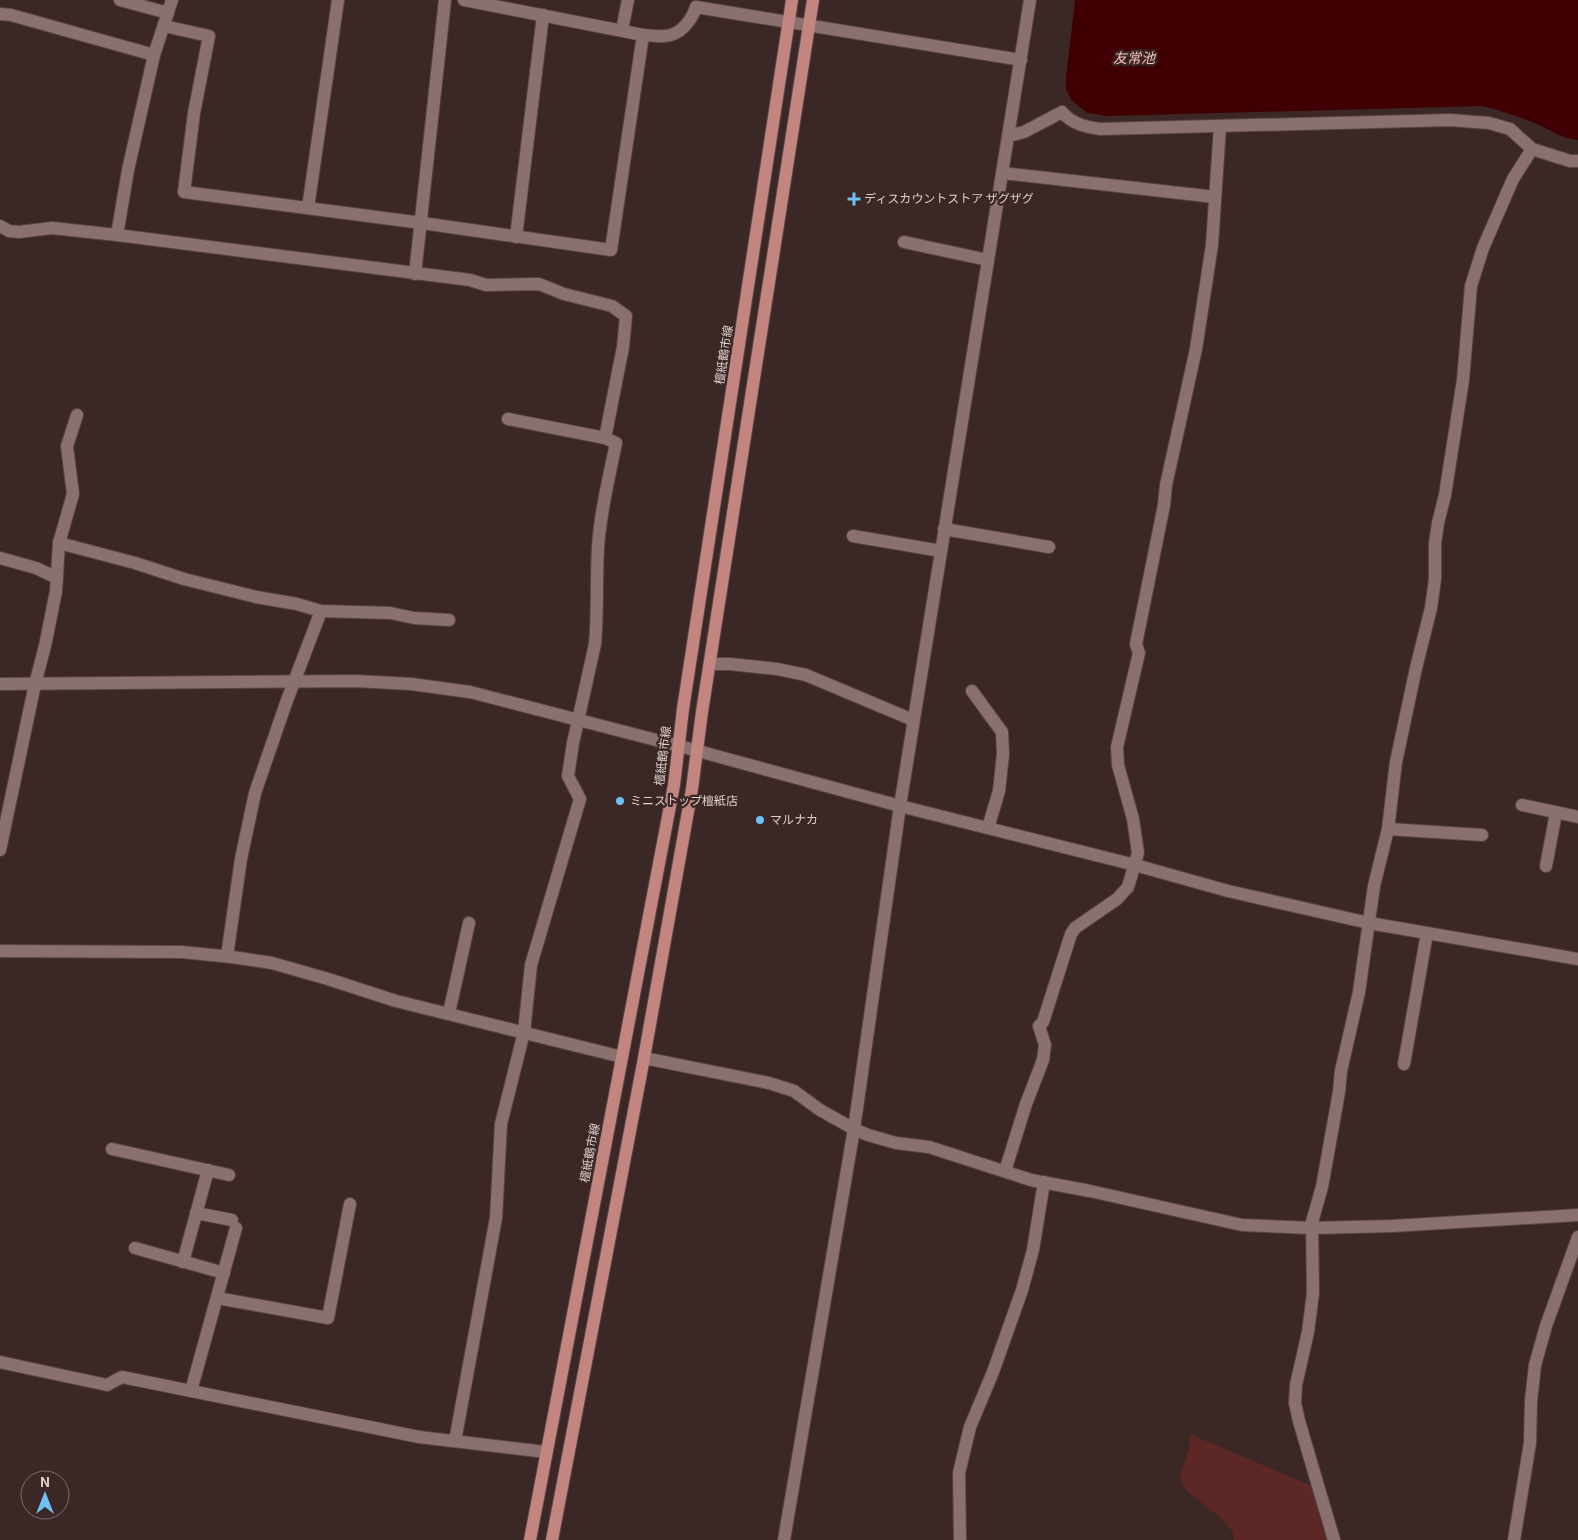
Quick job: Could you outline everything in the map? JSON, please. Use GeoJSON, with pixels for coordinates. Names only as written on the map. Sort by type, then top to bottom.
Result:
{"type":"FeatureCollection","features":[{"type":"Feature","properties":{"kind":"main road","name":"檀紙鶴市線"},"geometry":{"type":"LineString","coordinates":[[530,1540],[674,785],[678,746],[792,0]]}},
{"type":"Feature","properties":{"kind":"main road"},"geometry":{"type":"LineString","coordinates":[[552,1540],[644,1058],[692,789],[813,0]]}},
{"type":"Feature","properties":{"kind":"street"},"geometry":{"type":"LineString","coordinates":[[120,0],[168,13]]}},
{"type":"Feature","properties":{"kind":"street"},"geometry":{"type":"LineString","coordinates":[[117,235],[128,170],[154,55],[172,0]]}},
{"type":"Feature","properties":{"kind":"street"},"geometry":{"type":"LineString","coordinates":[[308,208],[338,0]]}},
{"type":"Feature","properties":{"kind":"street"},"geometry":{"type":"LineString","coordinates":[[415,274],[446,0]]}},
{"type":"Feature","properties":{"kind":"street"},"geometry":{"type":"LineString","coordinates":[[464,0],[644,35],[666,36],[678,32],[686,25],[701,4],[788,22],[1021,60]]}},
{"type":"Feature","properties":{"kind":"street"},"geometry":{"type":"LineString","coordinates":[[622,30],[628,0]]}},
{"type":"Feature","properties":{"kind":"street"},"geometry":{"type":"LineString","coordinates":[[784,1540],[854,1129],[913,720],[1030,0]]}},
{"type":"Feature","properties":{"kind":"street"},"geometry":{"type":"LineString","coordinates":[[0,14],[11,15],[154,55]]}},
{"type":"Feature","properties":{"kind":"street"},"geometry":{"type":"LineString","coordinates":[[516,237],[543,15]]}},
{"type":"Feature","properties":{"kind":"street"},"geometry":{"type":"LineString","coordinates":[[164,26],[209,36],[194,113],[184,192],[611,250],[644,35]]}},
{"type":"Feature","properties":{"kind":"street"},"geometry":{"type":"LineString","coordinates":[[1008,136],[1024,132],[1062,112],[1074,122],[1100,129],[1450,120],[1489,123],[1510,129],[1532,149],[1570,161],[1578,161]]}},
{"type":"Feature","properties":{"kind":"street"},"geometry":{"type":"LineString","coordinates":[[1005,1171],[1026,1104],[1043,1060],[1045,1045],[1039,1026],[1043,1022],[1071,934],[1085,920],[1117,899],[1128,887],[1138,854],[1133,819],[1118,765],[1117,747],[1139,654],[1136,644],[1164,505],[1166,484],[1196,349],[1212,245],[1220,126]]}},
{"type":"Feature","properties":{"kind":"street"},"geometry":{"type":"LineString","coordinates":[[1334,1540],[1295,1403],[1296,1385],[1308,1332],[1313,1294],[1312,1222],[1322,1187],[1339,1092],[1340,1071],[1359,992],[1374,886],[1388,829],[1396,762],[1436,579],[1435,544],[1445,495],[1463,380],[1471,286],[1483,248],[1513,179],[1532,149]]}},
{"type":"Feature","properties":{"kind":"street"},"geometry":{"type":"LineString","coordinates":[[1002,172],[1215,196]]}},
{"type":"Feature","properties":{"kind":"street"},"geometry":{"type":"LineString","coordinates":[[0,226],[19,232],[52,228],[117,235],[470,280],[486,285],[539,284],[564,294],[612,306],[626,316],[623,348],[605,438]]}},
{"type":"Feature","properties":{"kind":"street"},"geometry":{"type":"LineString","coordinates":[[904,242],[988,260]]}},
{"type":"Feature","properties":{"kind":"street"},"geometry":{"type":"LineString","coordinates":[[0,850],[56,591],[58,543],[72,494],[67,446],[77,415]]}},
{"type":"Feature","properties":{"kind":"street"},"geometry":{"type":"LineString","coordinates":[[455,1441],[496,1218],[502,1124],[524,1032],[531,965],[580,799],[568,776],[573,743],[595,644],[600,526],[616,443],[605,438],[508,419]]}},
{"type":"Feature","properties":{"kind":"street"},"geometry":{"type":"LineString","coordinates":[[944,529],[1049,547]]}},
{"type":"Feature","properties":{"kind":"street"},"geometry":{"type":"LineString","coordinates":[[853,536],[941,551]]}},
{"type":"Feature","properties":{"kind":"street"},"geometry":{"type":"LineString","coordinates":[[58,543],[135,563],[184,579],[321,611],[376,612],[414,618],[448,620]]}},
{"type":"Feature","properties":{"kind":"street"},"geometry":{"type":"LineString","coordinates":[[0,558],[36,568],[56,578]]}},
{"type":"Feature","properties":{"kind":"street"},"geometry":{"type":"LineString","coordinates":[[227,956],[242,859],[255,794],[321,611]]}},
{"type":"Feature","properties":{"kind":"street"},"geometry":{"type":"LineString","coordinates":[[710,664],[777,669],[806,675],[913,720]]}},
{"type":"Feature","properties":{"kind":"street"},"geometry":{"type":"LineString","coordinates":[[0,684],[356,681],[421,685],[470,692],[579,719],[900,806],[1134,865],[1228,891],[1370,923],[1578,959]]}},
{"type":"Feature","properties":{"kind":"street"},"geometry":{"type":"LineString","coordinates":[[972,691],[1002,732],[1003,754],[999,790],[988,828]]}},
{"type":"Feature","properties":{"kind":"street"},"geometry":{"type":"LineString","coordinates":[[1522,806],[1578,817]]}},
{"type":"Feature","properties":{"kind":"street"},"geometry":{"type":"LineString","coordinates":[[1546,866],[1556,813]]}},
{"type":"Feature","properties":{"kind":"street"},"geometry":{"type":"LineString","coordinates":[[1388,829],[1482,835]]}},
{"type":"Feature","properties":{"kind":"street"},"geometry":{"type":"LineString","coordinates":[[449,1013],[469,924]]}},
{"type":"Feature","properties":{"kind":"street"},"geometry":{"type":"LineString","coordinates":[[1404,1064],[1427,933]]}},
{"type":"Feature","properties":{"kind":"street"},"geometry":{"type":"LineString","coordinates":[[0,951],[182,952],[272,963],[396,1001],[622,1057]]}},
{"type":"Feature","properties":{"kind":"street"},"geometry":{"type":"LineString","coordinates":[[644,1058],[769,1083],[794,1091],[820,1110],[854,1129],[896,1143],[929,1147],[1031,1180],[1242,1224],[1312,1228],[1392,1226],[1578,1215]]}},
{"type":"Feature","properties":{"kind":"street"},"geometry":{"type":"LineString","coordinates":[[112,1149],[229,1175]]}},
{"type":"Feature","properties":{"kind":"street"},"geometry":{"type":"LineString","coordinates":[[183,1262],[208,1170]]}},
{"type":"Feature","properties":{"kind":"street"},"geometry":{"type":"LineString","coordinates":[[960,1540],[959,1472],[970,1427],[993,1372],[1022,1290],[1033,1250],[1044,1182]]}},
{"type":"Feature","properties":{"kind":"street"},"geometry":{"type":"LineString","coordinates":[[217,1298],[328,1318],[350,1204]]}},
{"type":"Feature","properties":{"kind":"street"},"geometry":{"type":"LineString","coordinates":[[191,1391],[224,1273],[234,1224],[196,1213]]}},
{"type":"Feature","properties":{"kind":"street"},"geometry":{"type":"LineString","coordinates":[[1514,1540],[1530,1443],[1531,1401],[1535,1365],[1546,1326],[1578,1237]]}},
{"type":"Feature","properties":{"kind":"street"},"geometry":{"type":"LineString","coordinates":[[135,1248],[224,1273]]}},
{"type":"Feature","properties":{"kind":"street"},"geometry":{"type":"LineString","coordinates":[[0,1362],[107,1384],[122,1377],[419,1436],[546,1452]]}},
{"type":"Feature","properties":{"kind":"shaded area"},"geometry":{"type":"Polygon","coordinates":[[[1190,1434],[1312,1486],[1321,1523],[1328,1540],[1234,1540],[1229,1526],[1192,1495],[1180,1476],[1189,1449],[1190,1434]]]}},
{"type":"Feature","properties":{"kind":"water","name":"友常池"},"geometry":{"type":"Polygon","coordinates":[[[1075,0],[1578,0],[1578,140],[1562,136],[1530,121],[1483,106],[1107,116],[1088,113],[1072,101],[1066,89],[1075,0]]]}},
{"type":"Feature","properties":{"kind":"place","name":"ディスカウントストア ザグザグ"},"geometry":{"type":"Point","coordinates":[854,199]}},
{"type":"Feature","properties":{"kind":"place","name":"ミニストップ檀紙店"},"geometry":{"type":"Point","coordinates":[620,801]}},
{"type":"Feature","properties":{"kind":"place","name":"マルナカ"},"geometry":{"type":"Point","coordinates":[760,820]}}]}
